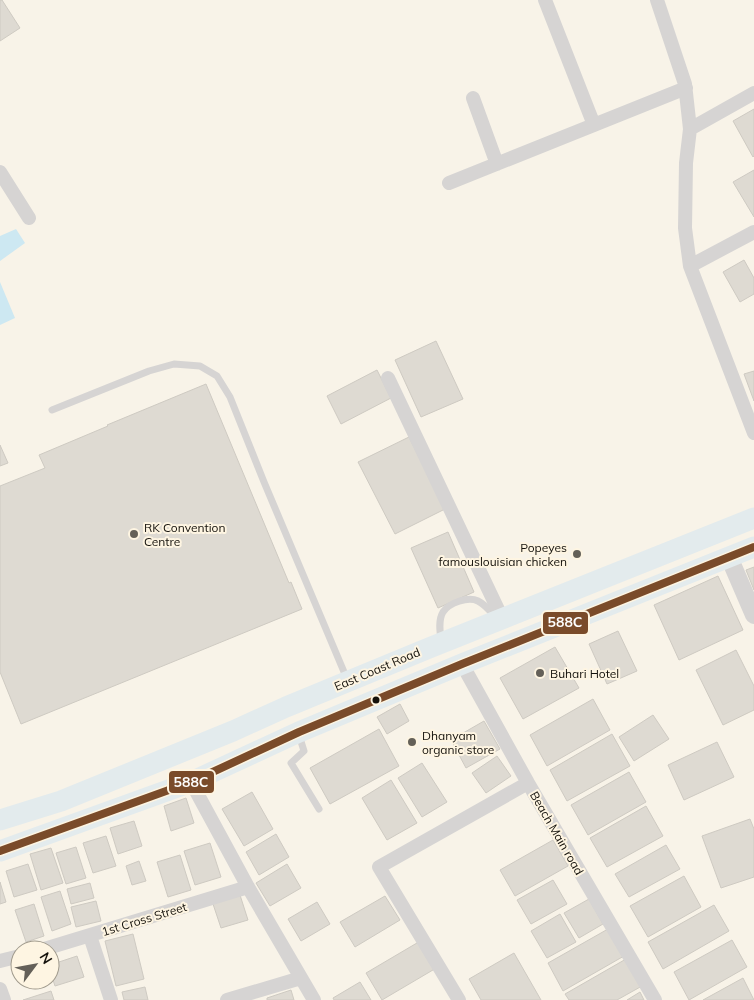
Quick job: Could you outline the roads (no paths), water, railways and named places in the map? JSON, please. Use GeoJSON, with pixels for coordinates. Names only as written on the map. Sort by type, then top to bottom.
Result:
{"type":"FeatureCollection","features":[{"type":"Feature","properties":{"kind":"main road","name":"East Coast Road"},"geometry":{"type":"LineString","coordinates":[[0,820],[61,801],[500,619],[754,518]]}},
{"type":"Feature","properties":{"kind":"main road"},"geometry":{"type":"LineString","coordinates":[[0,851],[191,782],[299,732],[462,664],[754,547]]}},
{"type":"Feature","properties":{"kind":"street"},"geometry":{"type":"LineString","coordinates":[[545,0],[594,125]]}},
{"type":"Feature","properties":{"kind":"street"},"geometry":{"type":"LineString","coordinates":[[657,0],[686,88],[690,130],[686,163],[685,228],[690,266],[754,433]]}},
{"type":"Feature","properties":{"kind":"street"},"geometry":{"type":"LineString","coordinates":[[449,183],[686,88]]}},
{"type":"Feature","properties":{"kind":"street"},"geometry":{"type":"LineString","coordinates":[[690,130],[754,93]]}},
{"type":"Feature","properties":{"kind":"street"},"geometry":{"type":"LineString","coordinates":[[473,98],[497,164]]}},
{"type":"Feature","properties":{"kind":"street"},"geometry":{"type":"LineString","coordinates":[[0,172],[29,218]]}},
{"type":"Feature","properties":{"kind":"street"},"geometry":{"type":"LineString","coordinates":[[690,266],[754,232]]}},
{"type":"Feature","properties":{"kind":"street"},"geometry":{"type":"LineString","coordinates":[[388,378],[500,619]]}},
{"type":"Feature","properties":{"kind":"street"},"geometry":{"type":"LineString","coordinates":[[729,557],[754,615]]}},
{"type":"Feature","properties":{"kind":"street","name":"Beach Main road"},"geometry":{"type":"LineString","coordinates":[[462,664],[528,783],[655,1000]]}},
{"type":"Feature","properties":{"kind":"street"},"geometry":{"type":"LineString","coordinates":[[191,782],[248,887],[314,1000]]}},
{"type":"Feature","properties":{"kind":"street"},"geometry":{"type":"LineString","coordinates":[[459,1000],[379,867],[528,783]]}},
{"type":"Feature","properties":{"kind":"street","name":"1st Cross Street"},"geometry":{"type":"LineString","coordinates":[[60,945],[248,887]]}},
{"type":"Feature","properties":{"kind":"street"},"geometry":{"type":"LineString","coordinates":[[90,936],[111,1000]]}},
{"type":"Feature","properties":{"kind":"street"},"geometry":{"type":"LineString","coordinates":[[227,1000],[301,978]]}},
{"type":"Feature","properties":{"kind":"street"},"geometry":{"type":"LineString","coordinates":[[0,989],[4,1000]]}},
{"type":"Feature","properties":{"kind":"lane"},"geometry":{"type":"LineString","coordinates":[[52,410],[149,371],[174,364],[200,366],[217,376],[230,397],[348,682]]}},
{"type":"Feature","properties":{"kind":"lane"},"geometry":{"type":"LineString","coordinates":[[442,643],[440,622],[443,612],[454,604],[465,600],[477,600],[500,619]]}},
{"type":"Feature","properties":{"kind":"lane"},"geometry":{"type":"LineString","coordinates":[[299,732],[304,751],[291,763],[319,809]]}},
{"type":"Feature","properties":{"kind":"water"},"geometry":{"type":"Polygon","coordinates":[[[16,229],[25,243],[0,261],[0,236],[16,229]]]}},
{"type":"Feature","properties":{"kind":"water"},"geometry":{"type":"Polygon","coordinates":[[[0,282],[15,318],[0,325],[0,282]]]}},
{"type":"Feature","properties":{"kind":"place","name":"RK Convention Centre"},"geometry":{"type":"Point","coordinates":[134,534]}},
{"type":"Feature","properties":{"kind":"place","name":"Popeyes famouslouisian chicken"},"geometry":{"type":"Point","coordinates":[577,554]}},
{"type":"Feature","properties":{"kind":"place","name":"Buhari Hotel"},"geometry":{"type":"Point","coordinates":[540,673]}},
{"type":"Feature","properties":{"kind":"place","name":"Dhanyam organic store"},"geometry":{"type":"Point","coordinates":[412,742]}}]}
